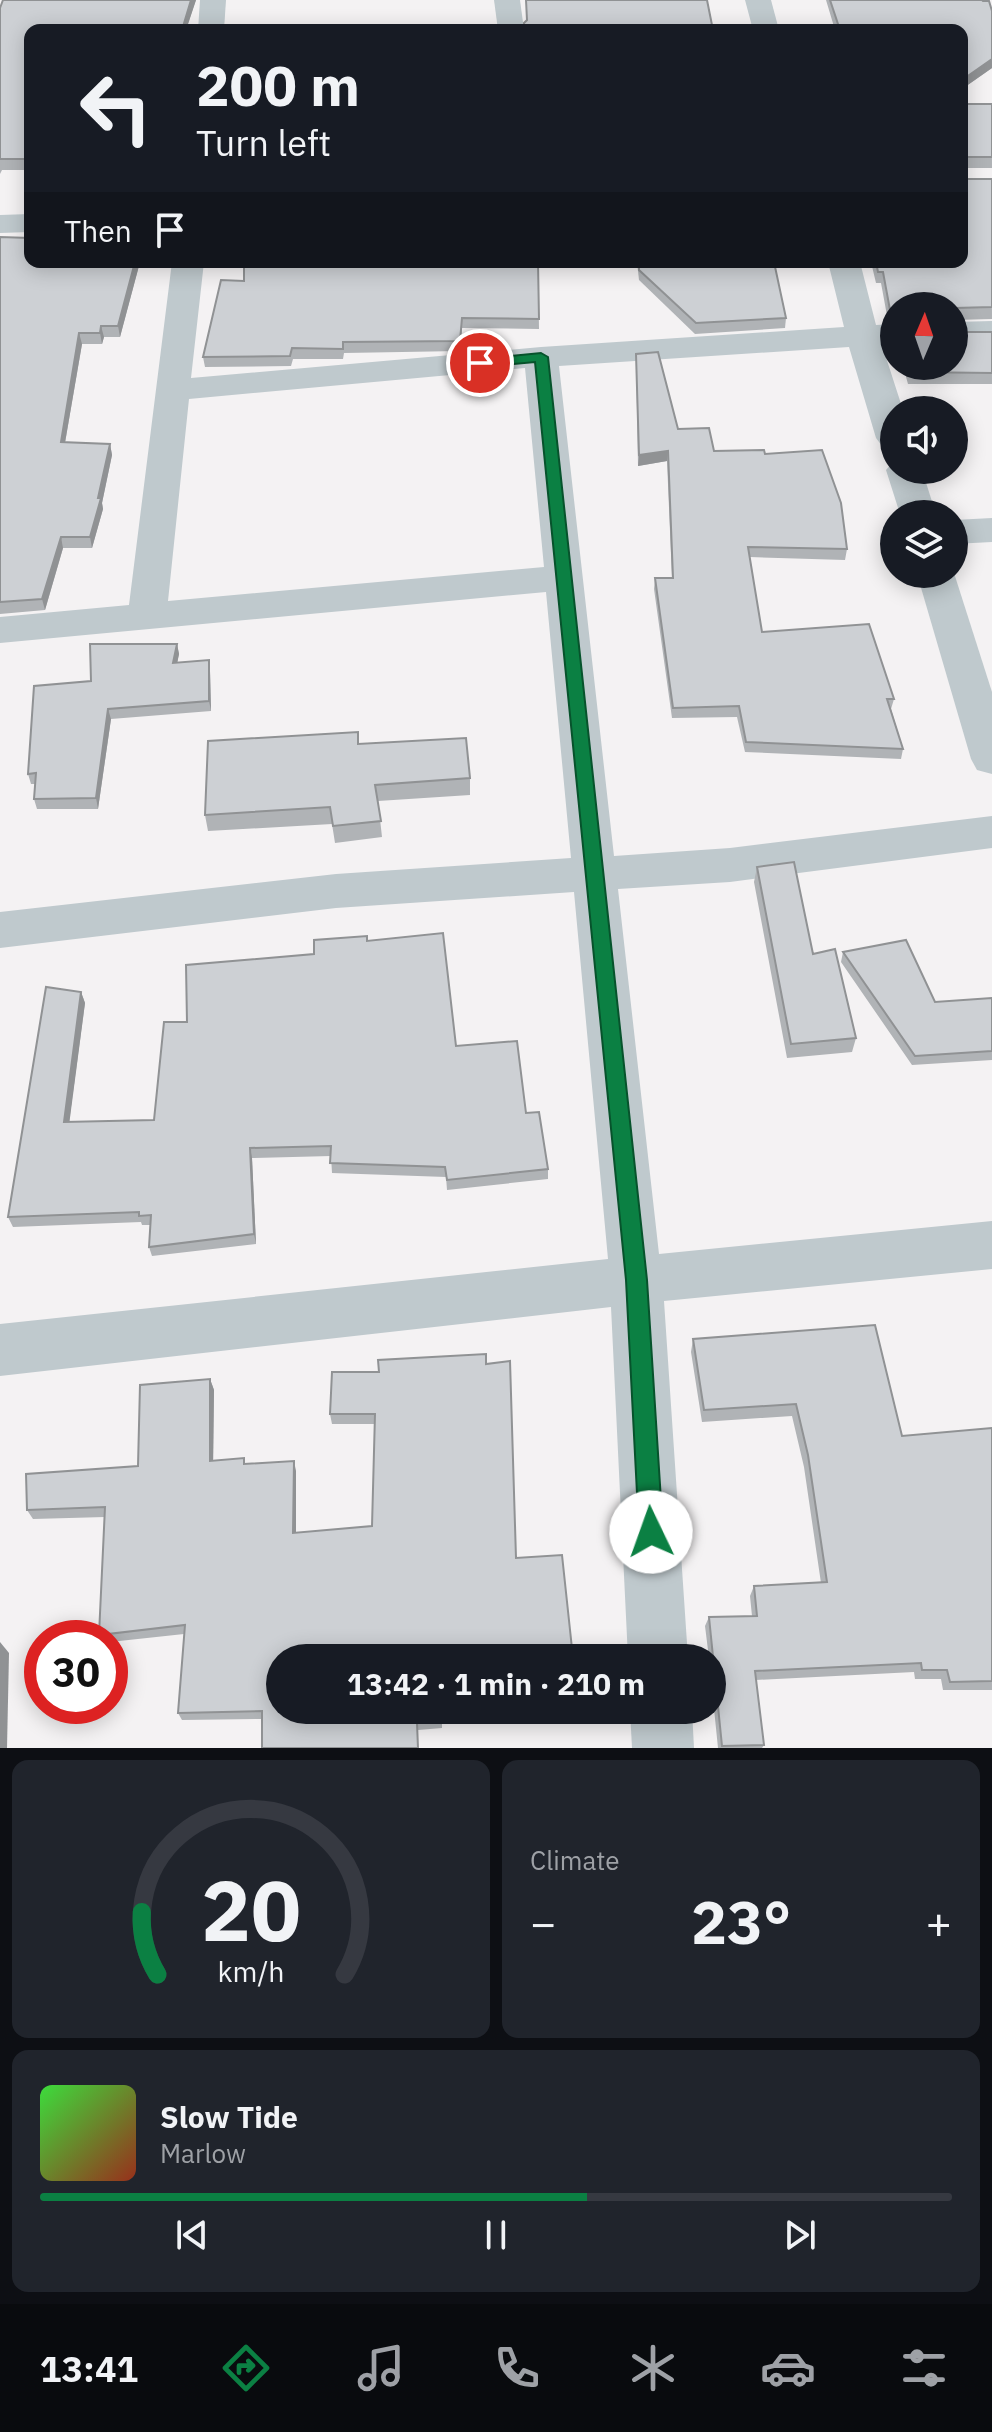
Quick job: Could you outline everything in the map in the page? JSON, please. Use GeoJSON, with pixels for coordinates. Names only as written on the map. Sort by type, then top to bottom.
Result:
{"type":"FeatureCollection","features":[{"type":"Feature","properties":{"kind":"street"},"geometry":{"type":"LineString","coordinates":[[211,24],[213,0]]}},
{"type":"Feature","properties":{"kind":"street"},"geometry":{"type":"LineString","coordinates":[[507,0],[510,24]]}},
{"type":"Feature","properties":{"kind":"street"},"geometry":{"type":"LineString","coordinates":[[758,0],[764,24]]}},
{"type":"Feature","properties":{"kind":"street"},"geometry":{"type":"LineString","coordinates":[[0,224],[24,223]]}},
{"type":"Feature","properties":{"kind":"street"},"geometry":{"type":"LineString","coordinates":[[147,617],[187,268]]}},
{"type":"Feature","properties":{"kind":"street"},"geometry":{"type":"LineString","coordinates":[[847,268],[878,334],[888,396]]}},
{"type":"Feature","properties":{"kind":"street"},"geometry":{"type":"LineString","coordinates":[[968,332],[992,331]]}},
{"type":"Feature","properties":{"kind":"street"},"geometry":{"type":"LineString","coordinates":[[173,390],[541,357],[878,334]]}},
{"type":"Feature","properties":{"kind":"street"},"geometry":{"type":"LineString","coordinates":[[541,357],[636,1280],[657,1644]]}},
{"type":"Feature","properties":{"kind":"street"},"geometry":{"type":"LineString","coordinates":[[968,531],[992,530]]}},
{"type":"Feature","properties":{"kind":"street"},"geometry":{"type":"LineString","coordinates":[[0,630],[562,578]]}},
{"type":"Feature","properties":{"kind":"street"},"geometry":{"type":"LineString","coordinates":[[940,588],[992,759]]}},
{"type":"Feature","properties":{"kind":"street"},"geometry":{"type":"LineString","coordinates":[[0,930],[336,891],[730,865],[992,832]]}},
{"type":"Feature","properties":{"kind":"street"},"geometry":{"type":"LineString","coordinates":[[0,1350],[636,1280],[992,1245]]}},
{"type":"Feature","properties":{"kind":"street"},"geometry":{"type":"LineString","coordinates":[[662,1724],[663,1748]]}},
{"type":"Feature","properties":{"kind":"building"},"geometry":{"type":"Polygon","coordinates":[[[3,0],[191,0],[184,24],[24,24],[24,159],[0,159],[0,8],[3,0]]]}},
{"type":"Feature","properties":{"kind":"building"},"geometry":{"type":"Polygon","coordinates":[[[526,0],[707,0],[712,24],[524,24],[527,20],[526,0]]]}},
{"type":"Feature","properties":{"kind":"building"},"geometry":{"type":"Polygon","coordinates":[[[830,0],[989,1],[992,11],[992,59],[968,76],[968,24],[838,24],[830,0]]]}},
{"type":"Feature","properties":{"kind":"building"},"geometry":{"type":"Polygon","coordinates":[[[968,104],[992,104],[992,157],[968,157],[968,104]]]}},
{"type":"Feature","properties":{"kind":"building"},"geometry":{"type":"Polygon","coordinates":[[[968,179],[992,179],[992,307],[968,308],[968,292],[887,292],[883,272],[878,272],[877,268],[968,268],[968,179]]]}},
{"type":"Feature","properties":{"kind":"building"},"geometry":{"type":"Polygon","coordinates":[[[0,237],[24,238],[24,268],[133,268],[118,326],[101,326],[100,333],[79,333],[61,442],[110,444],[98,498],[101,498],[90,537],[61,537],[42,599],[0,602],[0,237]]]}},
{"type":"Feature","properties":{"kind":"building"},"geometry":{"type":"Polygon","coordinates":[[[244,268],[538,268],[539,319],[462,318],[460,341],[343,342],[343,349],[292,348],[290,356],[203,357],[221,280],[244,281],[244,268]]]}},
{"type":"Feature","properties":{"kind":"building"},"geometry":{"type":"Polygon","coordinates":[[[775,268],[786,318],[696,323],[639,270],[775,268]]]}},
{"type":"Feature","properties":{"kind":"building"},"geometry":{"type":"Polygon","coordinates":[[[968,332],[992,332],[992,373],[968,373],[968,332]]]}},
{"type":"Feature","properties":{"kind":"building"},"geometry":{"type":"Polygon","coordinates":[[[658,352],[678,429],[709,428],[714,451],[764,450],[765,454],[822,450],[841,503],[847,549],[748,547],[762,632],[869,624],[894,699],[887,699],[903,749],[746,742],[739,706],[673,708],[655,578],[673,578],[668,451],[639,455],[636,354],[658,352]]]}},
{"type":"Feature","properties":{"kind":"building"},"geometry":{"type":"Polygon","coordinates":[[[90,644],[177,644],[173,663],[209,660],[209,701],[108,709],[96,798],[34,799],[36,773],[28,774],[34,686],[91,681],[90,644]]]}},
{"type":"Feature","properties":{"kind":"building"},"geometry":{"type":"Polygon","coordinates":[[[358,732],[358,744],[466,738],[470,778],[375,785],[381,821],[333,826],[330,807],[205,815],[208,741],[358,732]]]}},
{"type":"Feature","properties":{"kind":"building"},"geometry":{"type":"Polygon","coordinates":[[[794,862],[813,954],[835,949],[856,1038],[791,1044],[757,867],[794,862]]]}},
{"type":"Feature","properties":{"kind":"building"},"geometry":{"type":"Polygon","coordinates":[[[443,933],[456,1046],[517,1041],[526,1113],[539,1112],[548,1169],[447,1180],[445,1167],[330,1163],[331,1146],[250,1148],[254,1234],[149,1247],[151,1215],[139,1216],[139,1212],[8,1217],[46,987],[81,992],[64,1122],[154,1120],[164,1022],[187,1022],[186,965],[314,954],[314,940],[367,936],[367,941],[443,933]]]}},
{"type":"Feature","properties":{"kind":"building"},"geometry":{"type":"Polygon","coordinates":[[[906,940],[935,1002],[992,998],[992,1051],[915,1056],[843,952],[906,940]]]}},
{"type":"Feature","properties":{"kind":"building"},"geometry":{"type":"Polygon","coordinates":[[[875,1325],[902,1436],[992,1428],[992,1681],[950,1682],[947,1670],[922,1670],[921,1663],[755,1671],[764,1745],[722,1746],[720,1724],[726,1724],[726,1644],[712,1644],[709,1617],[757,1616],[754,1586],[827,1582],[808,1455],[796,1404],[704,1410],[693,1339],[875,1325]]]}},
{"type":"Feature","properties":{"kind":"building"},"geometry":{"type":"Polygon","coordinates":[[[486,1354],[486,1364],[510,1361],[516,1558],[562,1555],[572,1644],[266,1644],[266,1724],[417,1724],[418,1748],[262,1748],[262,1711],[178,1713],[185,1625],[128,1632],[128,1620],[100,1620],[105,1507],[27,1510],[26,1474],[138,1466],[140,1385],[210,1379],[210,1461],[244,1458],[244,1464],[294,1461],[293,1533],[372,1526],[375,1414],[330,1414],[332,1372],[379,1372],[378,1360],[486,1354]]]}},
{"type":"Feature","properties":{"kind":"route"},"geometry":{"type":"LineString","coordinates":[[480,363],[541,357],[636,1280],[651,1532]]}}]}
